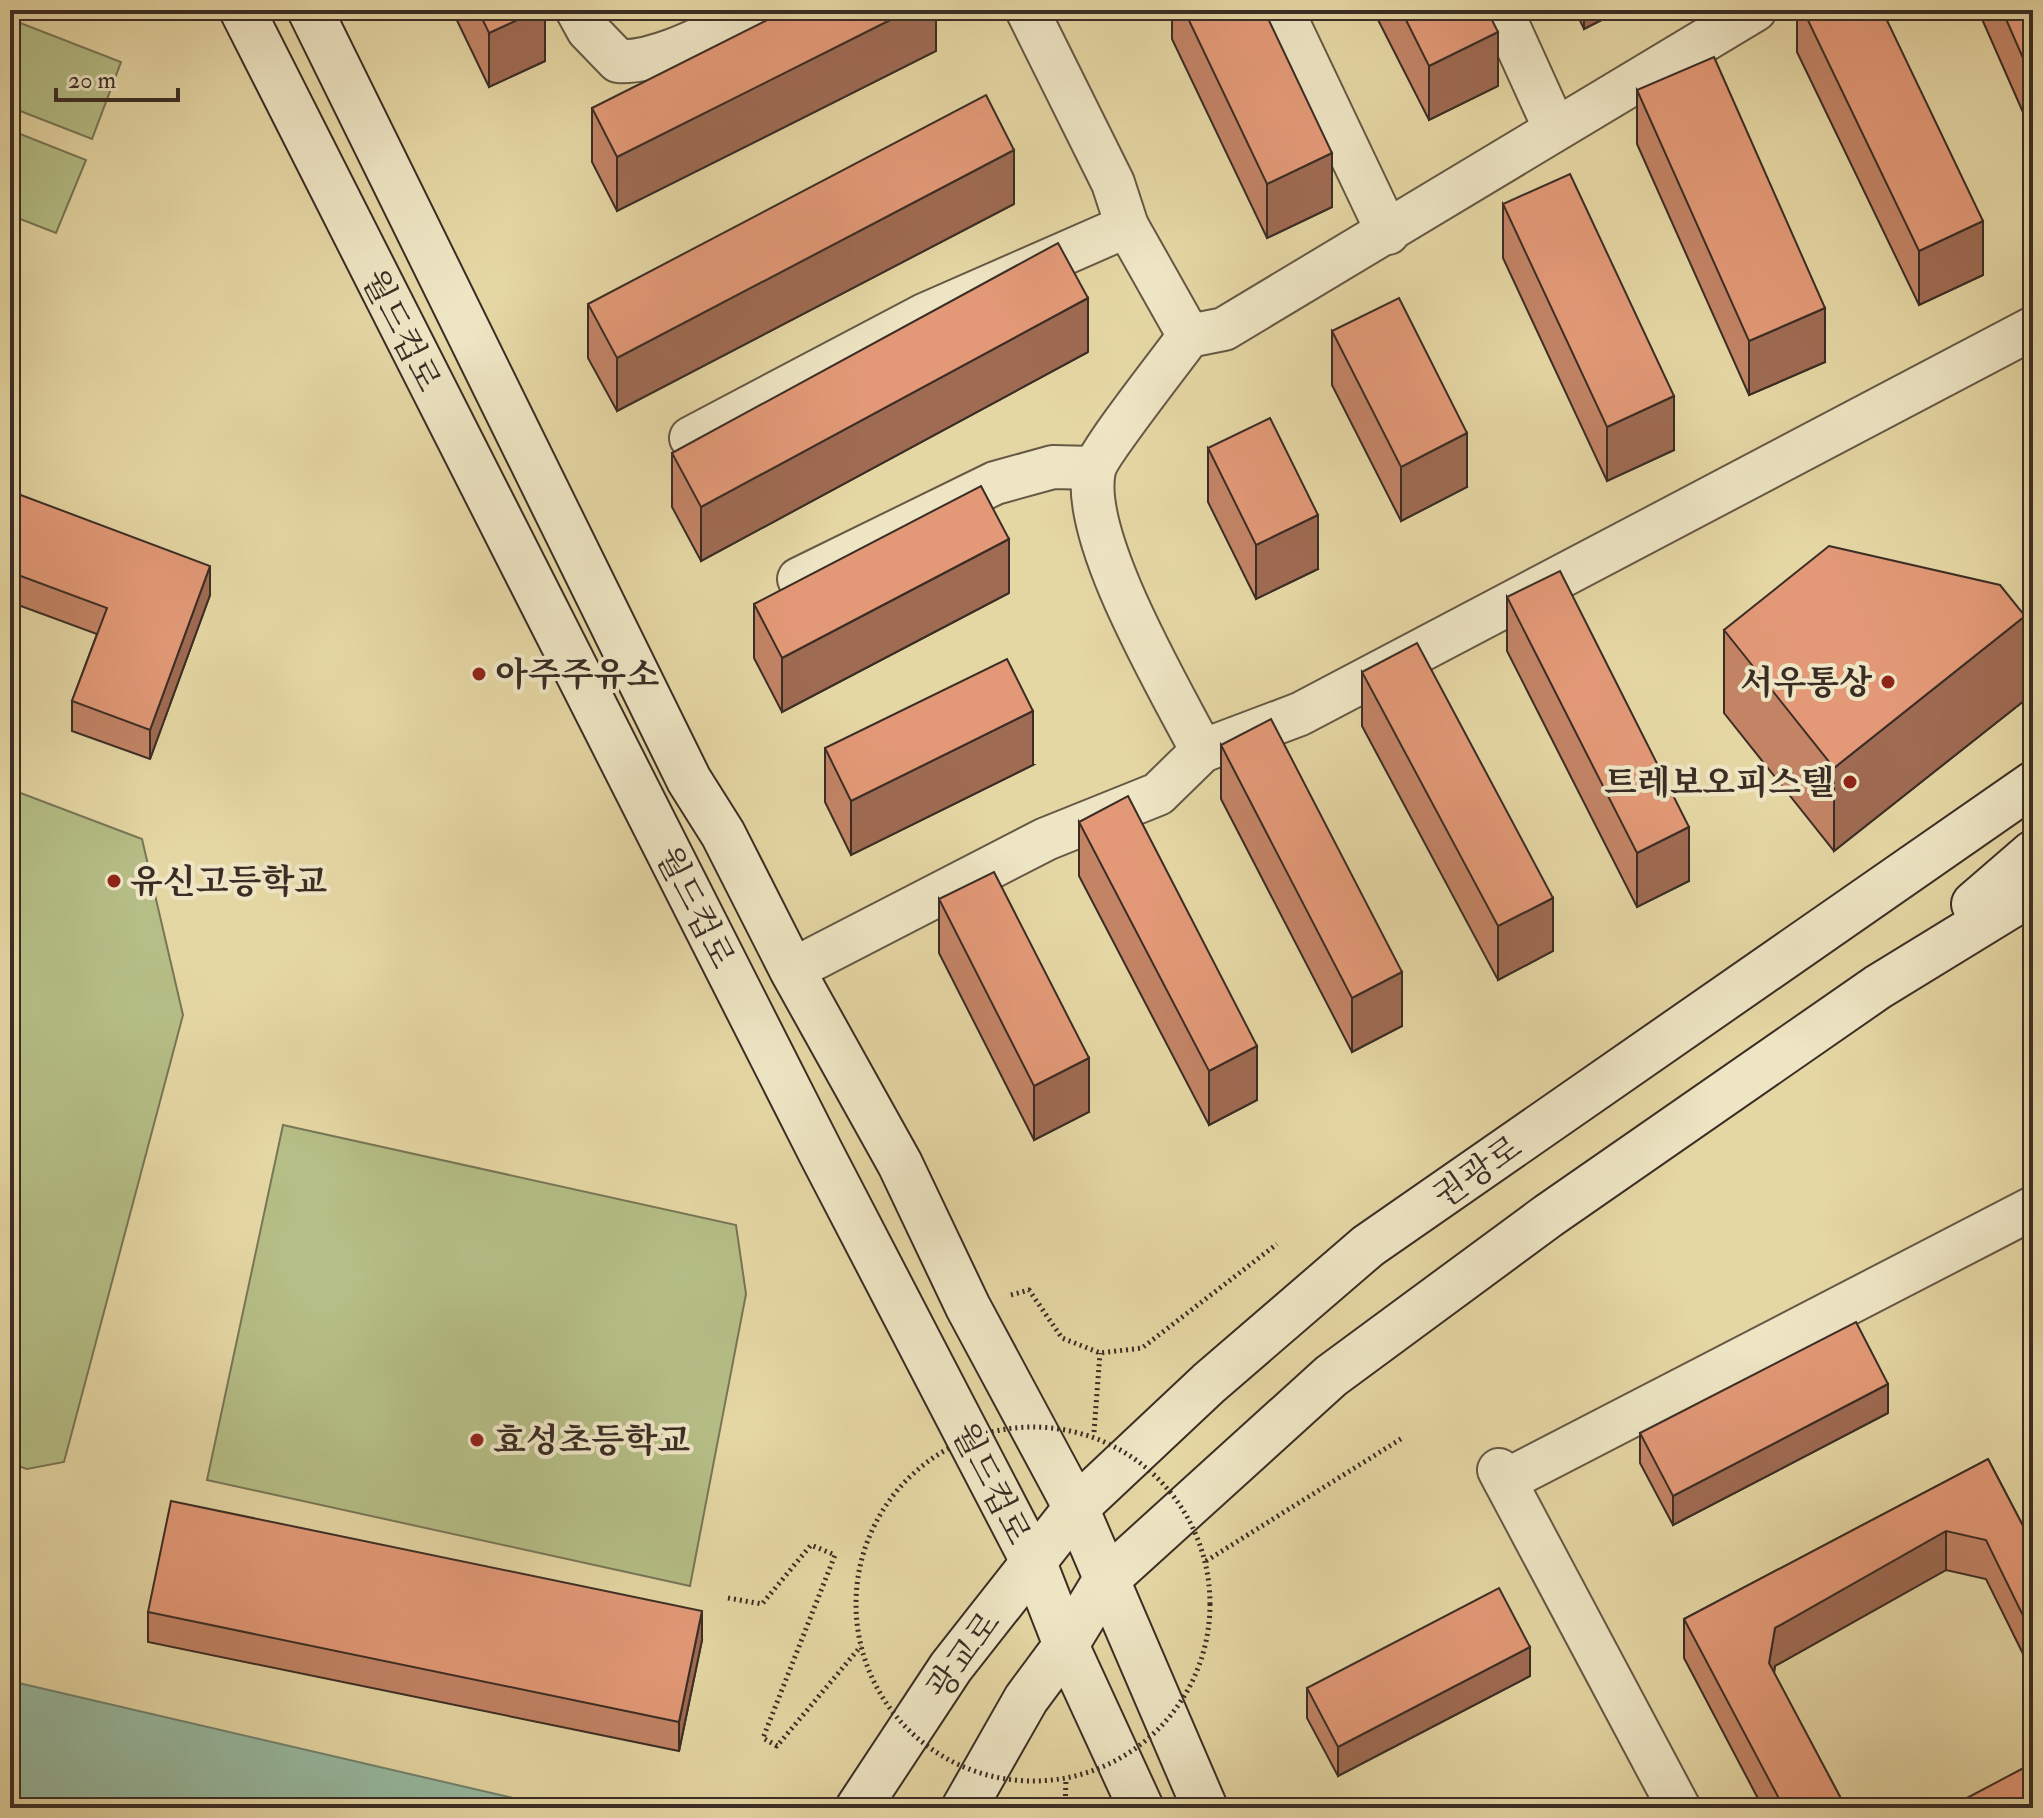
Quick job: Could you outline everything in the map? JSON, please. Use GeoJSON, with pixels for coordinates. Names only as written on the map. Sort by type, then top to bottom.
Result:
{"type":"FeatureCollection","features":[{"type":"Feature","properties":{"kind":"street","name":"월드컵로"},"geometry":{"type":"LineString","coordinates":[[242,10],[793,1098],[1034,1563],[1066,1645],[1141,1808]]}},
{"type":"Feature","properties":{"kind":"street","name":"월드컵로"},"geometry":{"type":"LineString","coordinates":[[310,10],[689,780],[723,834],[792,970],[900,1164],[968,1307],[1076,1508],[1205,1808]]}},
{"type":"Feature","properties":{"kind":"street"},"geometry":{"type":"LineString","coordinates":[[577,10],[588,30],[618,61],[634,62],[690,42],[759,10]]}},
{"type":"Feature","properties":{"kind":"street"},"geometry":{"type":"LineString","coordinates":[[1027,10],[1113,183],[1127,226],[1189,336]]}},
{"type":"Feature","properties":{"kind":"street"},"geometry":{"type":"LineString","coordinates":[[1282,10],[1388,233]]}},
{"type":"Feature","properties":{"kind":"street"},"geometry":{"type":"LineString","coordinates":[[1501,10],[1555,129]]}},
{"type":"Feature","properties":{"kind":"street"},"geometry":{"type":"LineString","coordinates":[[1202,751],[1120,592],[1094,501],[1094,468],[1189,336],[1224,329],[1755,10]]}},
{"type":"Feature","properties":{"kind":"street"},"geometry":{"type":"LineString","coordinates":[[691,438],[924,315],[1127,226]]}},
{"type":"Feature","properties":{"kind":"street"},"geometry":{"type":"LineString","coordinates":[[792,970],[1046,839],[1158,794],[1202,751],[1300,714],[2033,328]]}},
{"type":"Feature","properties":{"kind":"street"},"geometry":{"type":"LineString","coordinates":[[799,579],[995,483],[1053,467],[1094,468]]}},
{"type":"Feature","properties":{"kind":"street","name":"권광로"},"geometry":{"type":"LineString","coordinates":[[1909,873],[2033,750]]}},
{"type":"Feature","properties":{"kind":"street","name":"권광로"},"geometry":{"type":"LineString","coordinates":[[1076,1508],[1209,1383],[1368,1246],[2033,784]]}},
{"type":"Feature","properties":{"kind":"street"},"geometry":{"type":"LineString","coordinates":[[1878,987],[2033,853]]}},
{"type":"Feature","properties":{"kind":"street"},"geometry":{"type":"LineString","coordinates":[[964,1808],[1026,1699],[1066,1645],[1105,1581],[1331,1376],[1548,1216],[1878,987],[2033,892]]}},
{"type":"Feature","properties":{"kind":"street"},"geometry":{"type":"LineString","coordinates":[[1679,1808],[1502,1475],[2033,1208]]}},
{"type":"Feature","properties":{"kind":"street","name":"광교로"},"geometry":{"type":"LineString","coordinates":[[858,1808],[951,1667],[1076,1508]]}},
{"type":"Feature","properties":{"kind":"path"},"geometry":{"type":"LineString","coordinates":[[1029,1290],[1062,1338],[1100,1353],[1142,1348],[1277,1244]]}},
{"type":"Feature","properties":{"kind":"path"},"geometry":{"type":"LineString","coordinates":[[1094,1437],[1100,1353]]}},
{"type":"Feature","properties":{"kind":"path"},"geometry":{"type":"LineString","coordinates":[[1037,1426],[1094,1437],[1145,1466],[1184,1508],[1206,1561],[1211,1619],[1197,1676],[1166,1724],[1120,1759],[1066,1779],[1013,1780],[986,1775],[949,1760],[916,1737],[889,1708],[870,1674],[861,1646],[855,1595],[861,1556],[876,1519],[899,1486],[928,1459],[980,1434],[1037,1426]]}},
{"type":"Feature","properties":{"kind":"path"},"geometry":{"type":"LineString","coordinates":[[1206,1561],[1404,1437]]}},
{"type":"Feature","properties":{"kind":"path"},"geometry":{"type":"LineString","coordinates":[[728,1598],[762,1604],[811,1545],[835,1555],[763,1738],[777,1746],[861,1646]]}},
{"type":"Feature","properties":{"kind":"path"},"geometry":{"type":"LineString","coordinates":[[1065,1808],[1066,1779]]}},
{"type":"Feature","properties":{"kind":"shaded area"},"geometry":{"type":"Polygon","coordinates":[[[10,19],[121,62],[92,139],[10,107],[10,19]]]}},
{"type":"Feature","properties":{"kind":"shaded area"},"geometry":{"type":"Polygon","coordinates":[[[10,130],[86,160],[56,233],[10,215],[10,130]]]}},
{"type":"Feature","properties":{"kind":"shaded area"},"geometry":{"type":"Polygon","coordinates":[[[10,789],[142,839],[183,1015],[64,1462],[27,1469],[10,1463],[10,789]]]}},
{"type":"Feature","properties":{"kind":"shaded area"},"geometry":{"type":"Polygon","coordinates":[[[283,1125],[736,1225],[746,1294],[690,1586],[207,1480],[283,1125]]]}},
{"type":"Feature","properties":{"kind":"shaded area"},"geometry":{"type":"Polygon","coordinates":[[[10,1681],[556,1808],[10,1808],[10,1681]]]}},
{"type":"Feature","properties":{"kind":"building"},"geometry":{"type":"Polygon","coordinates":[[[478,10],[539,10],[489,33],[478,10]]]}},
{"type":"Feature","properties":{"kind":"building"},"geometry":{"type":"Polygon","coordinates":[[[787,10],[910,10],[617,157],[592,108],[787,10]]]}},
{"type":"Feature","properties":{"kind":"building"},"geometry":{"type":"Polygon","coordinates":[[[1184,10],[1264,10],[1332,153],[1267,184],[1184,10]]]}},
{"type":"Feature","properties":{"kind":"building"},"geometry":{"type":"Polygon","coordinates":[[[1401,10],[1487,10],[1498,32],[1429,66],[1401,10]]]}},
{"type":"Feature","properties":{"kind":"building"},"geometry":{"type":"Polygon","coordinates":[[[1803,10],[1882,10],[1983,221],[1919,251],[1803,10]]]}},
{"type":"Feature","properties":{"kind":"building"},"geometry":{"type":"Polygon","coordinates":[[[2002,10],[2033,10],[2033,81],[2002,10]]]}},
{"type":"Feature","properties":{"kind":"building"},"geometry":{"type":"Polygon","coordinates":[[[1714,57],[1825,308],[1749,341],[1637,90],[1714,57]]]}},
{"type":"Feature","properties":{"kind":"building"},"geometry":{"type":"Polygon","coordinates":[[[986,95],[1014,150],[617,358],[588,304],[986,95]]]}},
{"type":"Feature","properties":{"kind":"building"},"geometry":{"type":"Polygon","coordinates":[[[1570,174],[1674,396],[1607,427],[1503,204],[1570,174]]]}},
{"type":"Feature","properties":{"kind":"building"},"geometry":{"type":"Polygon","coordinates":[[[1058,243],[1088,298],[701,507],[672,453],[1058,243]]]}},
{"type":"Feature","properties":{"kind":"building"},"geometry":{"type":"Polygon","coordinates":[[[1399,298],[1467,433],[1401,467],[1332,331],[1399,298]]]}},
{"type":"Feature","properties":{"kind":"building"},"geometry":{"type":"Polygon","coordinates":[[[1270,418],[1318,515],[1256,545],[1208,448],[1270,418]]]}},
{"type":"Feature","properties":{"kind":"building"},"geometry":{"type":"Polygon","coordinates":[[[981,486],[1009,539],[782,658],[754,604],[981,486]]]}},
{"type":"Feature","properties":{"kind":"building"},"geometry":{"type":"Polygon","coordinates":[[[10,491],[210,566],[150,730],[72,701],[107,608],[10,572],[10,491]]]}},
{"type":"Feature","properties":{"kind":"building"},"geometry":{"type":"Polygon","coordinates":[[[1829,546],[2000,585],[2025,616],[1834,768],[1724,630],[1829,546]]]}},
{"type":"Feature","properties":{"kind":"building"},"geometry":{"type":"Polygon","coordinates":[[[1560,571],[1689,827],[1637,853],[1507,597],[1560,571]]]}},
{"type":"Feature","properties":{"kind":"building"},"geometry":{"type":"Polygon","coordinates":[[[1417,643],[1553,898],[1498,926],[1362,672],[1417,643]]]}},
{"type":"Feature","properties":{"kind":"building"},"geometry":{"type":"Polygon","coordinates":[[[1007,659],[1033,711],[851,801],[825,748],[1007,659]]]}},
{"type":"Feature","properties":{"kind":"building"},"geometry":{"type":"Polygon","coordinates":[[[1271,719],[1402,972],[1352,998],[1221,745],[1271,719]]]}},
{"type":"Feature","properties":{"kind":"building"},"geometry":{"type":"Polygon","coordinates":[[[1128,796],[1257,1046],[1209,1071],[1079,822],[1128,796]]]}},
{"type":"Feature","properties":{"kind":"building"},"geometry":{"type":"Polygon","coordinates":[[[994,872],[1089,1058],[1034,1086],[939,899],[994,872]]]}},
{"type":"Feature","properties":{"kind":"building"},"geometry":{"type":"Polygon","coordinates":[[[1856,1322],[1888,1384],[1673,1496],[1640,1433],[1856,1322]]]}},
{"type":"Feature","properties":{"kind":"building"},"geometry":{"type":"Polygon","coordinates":[[[1988,1459],[2033,1545],[2033,1636],[1986,1540],[1946,1531],[1775,1628],[1769,1663],[1846,1808],[1784,1808],[1684,1619],[1988,1459]]]}},
{"type":"Feature","properties":{"kind":"building"},"geometry":{"type":"Polygon","coordinates":[[[171,1501],[702,1611],[679,1722],[148,1612],[171,1501]]]}},
{"type":"Feature","properties":{"kind":"building"},"geometry":{"type":"Polygon","coordinates":[[[1499,1588],[1530,1647],[1338,1747],[1307,1688],[1499,1588]]]}},
{"type":"Feature","properties":{"kind":"building"},"geometry":{"type":"Polygon","coordinates":[[[2033,1763],[2033,1808],[1948,1808],[2033,1763]]]}},
{"type":"Feature","properties":{"kind":"place","name":"아주주유소"},"geometry":{"type":"Point","coordinates":[479,674]}},
{"type":"Feature","properties":{"kind":"place","name":"서우통상"},"geometry":{"type":"Point","coordinates":[1888,682]}},
{"type":"Feature","properties":{"kind":"place","name":"트레보오피스텔"},"geometry":{"type":"Point","coordinates":[1850,782]}},
{"type":"Feature","properties":{"kind":"place","name":"유신고등학교"},"geometry":{"type":"Point","coordinates":[114,881]}},
{"type":"Feature","properties":{"kind":"place","name":"효성초등학교"},"geometry":{"type":"Point","coordinates":[477,1440]}}]}
